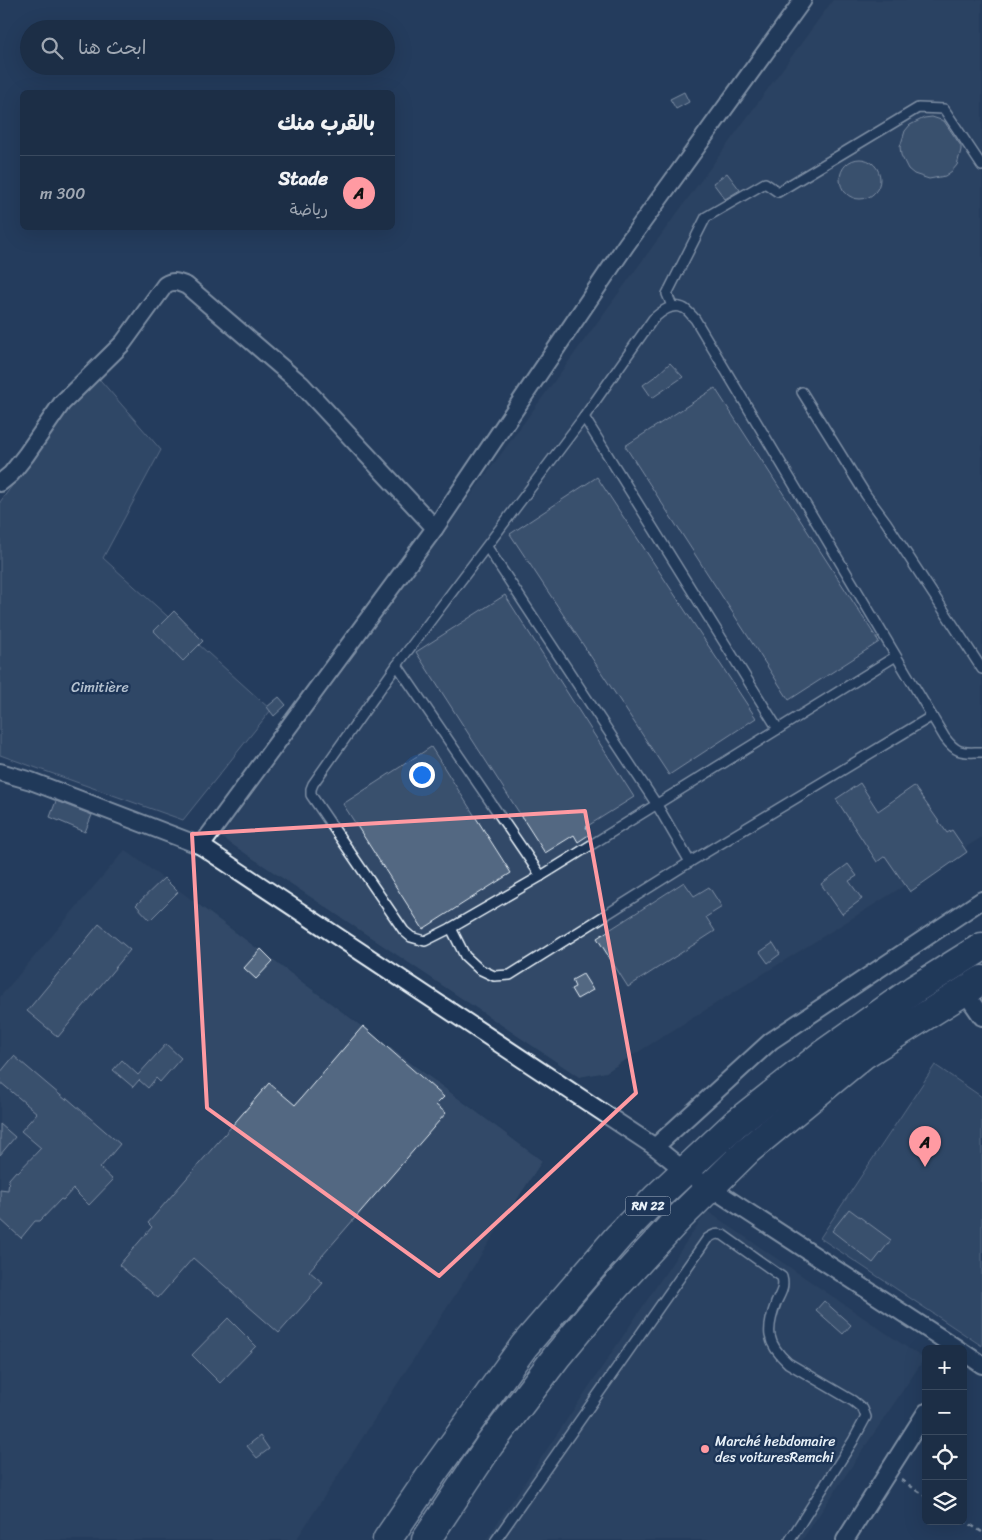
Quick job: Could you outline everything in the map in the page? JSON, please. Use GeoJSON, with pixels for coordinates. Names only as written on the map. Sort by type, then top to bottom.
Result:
{"type":"FeatureCollection","features":[{"type":"Feature","properties":{"kind":"highway","name":"RN 22"},"geometry":{"type":"LineString","coordinates":[[387,1540],[524,1346],[619,1236],[734,1125],[822,1055],[915,989],[982,948]]}},
{"type":"Feature","properties":{"kind":"highway","name":"RN 22"},"geometry":{"type":"LineString","coordinates":[[426,1540],[490,1444],[556,1356],[607,1296],[710,1186],[756,1143],[863,1055],[973,985]]}},
{"type":"Feature","properties":{"kind":"street"},"geometry":{"type":"LineString","coordinates":[[201,846],[435,528],[626,245],[803,0]]}},
{"type":"Feature","properties":{"kind":"street"},"geometry":{"type":"LineString","coordinates":[[0,483],[11,474],[26,455],[62,403],[123,343],[165,286],[170,282],[176,281],[187,286],[301,384],[435,528]]}},
{"type":"Feature","properties":{"kind":"street"},"geometry":{"type":"LineString","coordinates":[[0,772],[31,781],[201,846],[655,1147],[685,1171],[952,1345]]}},
{"type":"Feature","properties":{"kind":"street"},"geometry":{"type":"LineString","coordinates":[[655,1147],[771,1041],[982,900]]}},
{"type":"Feature","properties":{"kind":"street"},"geometry":{"type":"LineString","coordinates":[[973,985],[982,1017]]}},
{"type":"Feature","properties":{"kind":"street"},"geometry":{"type":"LineString","coordinates":[[967,1356],[982,1365]]}},
{"type":"Feature","properties":{"kind":"street"},"geometry":{"type":"LineString","coordinates":[[846,1540],[922,1418]]}},
{"type":"Feature","properties":{"kind":"lane"},"geometry":{"type":"LineString","coordinates":[[672,306],[667,294],[706,217],[765,183],[778,192],[918,108],[944,109],[982,166]]}},
{"type":"Feature","properties":{"kind":"lane"},"geometry":{"type":"LineString","coordinates":[[896,656],[540,876],[425,941],[411,937],[404,931],[312,796],[311,789],[313,784],[397,664],[584,417],[653,319],[662,311],[672,306],[684,308],[695,319],[932,716],[953,748],[961,752],[982,752]]}},
{"type":"Feature","properties":{"kind":"lane"},"geometry":{"type":"LineString","coordinates":[[802,392],[866,495],[886,522],[982,669]]}},
{"type":"Feature","properties":{"kind":"lane"},"geometry":{"type":"LineString","coordinates":[[584,417],[778,729]]}},
{"type":"Feature","properties":{"kind":"lane"},"geometry":{"type":"LineString","coordinates":[[487,547],[657,805],[690,862]]}},
{"type":"Feature","properties":{"kind":"lane"},"geometry":{"type":"LineString","coordinates":[[397,664],[540,876]]}},
{"type":"Feature","properties":{"kind":"lane"},"geometry":{"type":"LineString","coordinates":[[451,928],[464,956],[479,969],[494,976],[510,975],[690,862],[932,716]]}},
{"type":"Feature","properties":{"kind":"lane"},"geometry":{"type":"LineString","coordinates":[[496,1540],[707,1240],[717,1234],[723,1235],[782,1277],[784,1284],[771,1320],[769,1338],[778,1355],[788,1363],[853,1401],[863,1409],[866,1417],[853,1441],[790,1540]]}},
{"type":"Feature","properties":{"kind":"path"},"geometry":{"type":"LineString","coordinates":[[888,1471],[922,1493]]}},
{"type":"Feature","properties":{"kind":"path"},"geometry":{"type":"LineString","coordinates":[[967,1523],[982,1532]]}},
{"type":"Feature","properties":{"kind":"highlighted area"},"geometry":{"type":"Polygon","coordinates":[[[585,811],[636,1093],[439,1276],[207,1108],[192,834],[585,811]]]}},
{"type":"Feature","properties":{"kind":"shaded area"},"geometry":{"type":"Polygon","coordinates":[[[833,0],[982,0],[982,837],[606,1072],[579,1077],[221,837],[833,0]]]}},
{"type":"Feature","properties":{"kind":"shaded area"},"geometry":{"type":"Polygon","coordinates":[[[125,850],[542,1161],[296,1540],[0,1540],[0,997],[125,850]]]}},
{"type":"Feature","properties":{"kind":"shaded area","name":"Marché hebdomaire des voituresRemchi"},"geometry":{"type":"Polygon","coordinates":[[[707,1211],[922,1358],[922,1362],[802,1540],[486,1540],[707,1211]]]}},
{"type":"Feature","properties":{"kind":"green space","name":"Cimitière"},"geometry":{"type":"Polygon","coordinates":[[[95,374],[161,450],[103,558],[271,710],[183,820],[0,755],[0,502],[95,374]]]}},
{"type":"Feature","properties":{"kind":"green space"},"geometry":{"type":"Polygon","coordinates":[[[935,1065],[982,1097],[982,1346],[820,1238],[935,1065]]]}},
{"type":"Feature","properties":{"kind":"building"},"geometry":{"type":"Polygon","coordinates":[[[684,92],[689,102],[676,109],[670,99],[684,92]]]}},
{"type":"Feature","properties":{"kind":"building"},"geometry":{"type":"Polygon","coordinates":[[[932,117],[944,121],[961,146],[961,150],[957,165],[952,171],[945,176],[929,179],[914,174],[908,169],[901,155],[900,147],[905,131],[910,125],[924,118],[932,117]]]}},
{"type":"Feature","properties":{"kind":"building"},"geometry":{"type":"Polygon","coordinates":[[[864,159],[871,162],[877,168],[880,179],[879,187],[871,196],[864,199],[856,199],[849,196],[841,187],[840,175],[843,168],[852,160],[864,159]]]}},
{"type":"Feature","properties":{"kind":"building"},"geometry":{"type":"Polygon","coordinates":[[[727,173],[740,190],[725,199],[713,183],[727,173]]]}},
{"type":"Feature","properties":{"kind":"building"},"geometry":{"type":"Polygon","coordinates":[[[670,363],[683,377],[652,398],[643,385],[670,363]]]}},
{"type":"Feature","properties":{"kind":"building"},"geometry":{"type":"Polygon","coordinates":[[[715,388],[879,642],[789,700],[625,446],[715,388]]]}},
{"type":"Feature","properties":{"kind":"building"},"geometry":{"type":"Polygon","coordinates":[[[597,477],[756,718],[669,775],[510,534],[597,477]]]}},
{"type":"Feature","properties":{"kind":"building"},"geometry":{"type":"Polygon","coordinates":[[[505,595],[634,797],[586,827],[590,834],[578,842],[574,835],[545,853],[416,652],[505,595]]]}},
{"type":"Feature","properties":{"kind":"building"},"geometry":{"type":"Polygon","coordinates":[[[174,611],[203,641],[183,661],[154,631],[174,611]]]}},
{"type":"Feature","properties":{"kind":"building"},"geometry":{"type":"Polygon","coordinates":[[[279,697],[286,705],[274,716],[267,707],[279,697]]]}},
{"type":"Feature","properties":{"kind":"building"},"geometry":{"type":"Polygon","coordinates":[[[431,747],[511,873],[423,929],[343,804],[431,747]]]}},
{"type":"Feature","properties":{"kind":"building"},"geometry":{"type":"Polygon","coordinates":[[[860,783],[878,811],[914,786],[947,833],[952,830],[967,852],[910,892],[885,856],[877,862],[836,799],[860,783]]]}},
{"type":"Feature","properties":{"kind":"building"},"geometry":{"type":"Polygon","coordinates":[[[56,801],[92,815],[85,832],[50,817],[56,801]]]}},
{"type":"Feature","properties":{"kind":"building"},"geometry":{"type":"Polygon","coordinates":[[[848,864],[857,876],[849,881],[862,899],[842,914],[821,884],[848,864]]]}},
{"type":"Feature","properties":{"kind":"building"},"geometry":{"type":"Polygon","coordinates":[[[164,878],[178,892],[150,920],[136,905],[164,878]]]}},
{"type":"Feature","properties":{"kind":"building"},"geometry":{"type":"Polygon","coordinates":[[[684,882],[694,896],[709,887],[722,907],[706,917],[715,931],[628,987],[597,938],[684,882]]]}},
{"type":"Feature","properties":{"kind":"building"},"geometry":{"type":"Polygon","coordinates":[[[99,924],[130,950],[58,1037],[27,1011],[99,924]]]}},
{"type":"Feature","properties":{"kind":"building"},"geometry":{"type":"Polygon","coordinates":[[[773,943],[780,954],[768,963],[760,952],[773,943]]]}},
{"type":"Feature","properties":{"kind":"building"},"geometry":{"type":"Polygon","coordinates":[[[261,949],[273,961],[256,979],[244,968],[261,949]]]}},
{"type":"Feature","properties":{"kind":"building"},"geometry":{"type":"Polygon","coordinates":[[[583,974],[593,990],[577,999],[571,989],[575,987],[572,980],[583,974]]]}},
{"type":"Feature","properties":{"kind":"building"},"geometry":{"type":"Polygon","coordinates":[[[363,1026],[444,1097],[436,1105],[446,1113],[309,1271],[323,1283],[279,1333],[193,1258],[158,1298],[119,1265],[152,1227],[148,1223],[269,1083],[295,1105],[363,1026]]]}},
{"type":"Feature","properties":{"kind":"building"},"geometry":{"type":"Polygon","coordinates":[[[166,1044],[181,1058],[160,1082],[156,1078],[148,1088],[139,1080],[133,1087],[113,1070],[122,1060],[138,1075],[166,1044]]]}},
{"type":"Feature","properties":{"kind":"building"},"geometry":{"type":"Polygon","coordinates":[[[14,1056],[66,1100],[67,1098],[120,1144],[100,1168],[113,1180],[89,1205],[73,1189],[40,1221],[35,1221],[21,1238],[0,1219],[0,1189],[8,1190],[9,1179],[41,1148],[21,1131],[37,1113],[0,1082],[0,1073],[14,1056]]]}},
{"type":"Feature","properties":{"kind":"building"},"geometry":{"type":"Polygon","coordinates":[[[0,1124],[15,1137],[0,1155],[0,1124]]]}},
{"type":"Feature","properties":{"kind":"building"},"geometry":{"type":"Polygon","coordinates":[[[849,1209],[891,1240],[873,1263],[832,1231],[849,1209]]]}},
{"type":"Feature","properties":{"kind":"building"},"geometry":{"type":"Polygon","coordinates":[[[824,1301],[851,1325],[843,1334],[816,1310],[824,1301]]]}},
{"type":"Feature","properties":{"kind":"building"},"geometry":{"type":"Polygon","coordinates":[[[228,1318],[256,1346],[220,1383],[192,1355],[228,1318]]]}},
{"type":"Feature","properties":{"kind":"building"},"geometry":{"type":"Polygon","coordinates":[[[260,1436],[269,1449],[257,1458],[247,1446],[260,1436]]]}},
{"type":"Feature","properties":{"kind":"place","name":"Stade"},"geometry":{"type":"Point","coordinates":[925,1167]}},
{"type":"Feature","properties":{"kind":"place","name":"Marché hebdomaire des voituresRemchi"},"geometry":{"type":"Point","coordinates":[705,1449]}}]}
